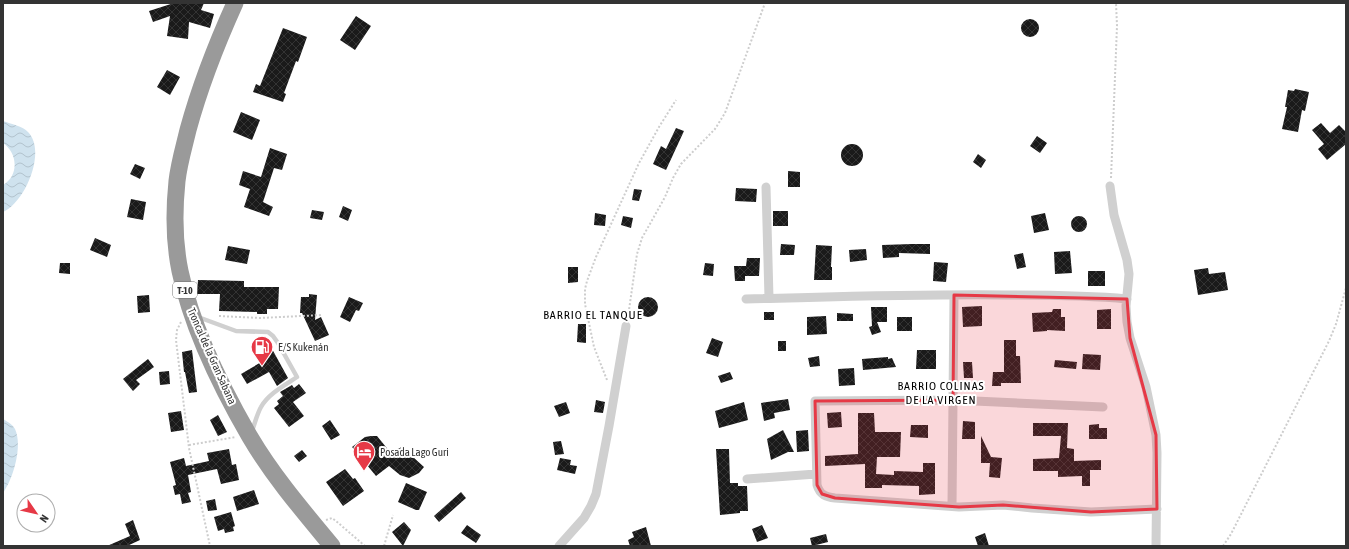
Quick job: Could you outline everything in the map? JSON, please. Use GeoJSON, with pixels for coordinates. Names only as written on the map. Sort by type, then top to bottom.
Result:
{"type":"FeatureCollection","features":[{"type":"Feature","properties":{"kind":"highway","name":"Troncal de la Gran Sabana"},"geometry":{"type":"LineString","coordinates":[[235,3],[204,77],[184,148],[177,180],[175,227],[180,270],[192,311],[204,343],[226,392],[249,436],[288,492],[332,546]]}},
{"type":"Feature","properties":{"kind":"street"},"geometry":{"type":"LineString","coordinates":[[1110,186],[1114,215],[1127,260],[1129,274],[1127,322],[1130,338],[1146,387],[1156,435],[1156,546]]}},
{"type":"Feature","properties":{"kind":"street"},"geometry":{"type":"LineString","coordinates":[[766,187],[768,298]]}},
{"type":"Feature","properties":{"kind":"street"},"geometry":{"type":"LineString","coordinates":[[746,299],[915,294],[1046,295],[1127,299]]}},
{"type":"Feature","properties":{"kind":"street"},"geometry":{"type":"LineString","coordinates":[[952,506],[954,295]]}},
{"type":"Feature","properties":{"kind":"street"},"geometry":{"type":"LineString","coordinates":[[559,546],[584,518],[596,494],[626,326]]}},
{"type":"Feature","properties":{"kind":"street"},"geometry":{"type":"LineString","coordinates":[[1103,407],[953,400],[815,401],[816,474],[818,489],[822,494],[828,497],[959,507],[1003,505],[1091,512],[1157,509]]}},
{"type":"Feature","properties":{"kind":"street"},"geometry":{"type":"LineString","coordinates":[[747,479],[816,474]]}},
{"type":"Feature","properties":{"kind":"lane"},"geometry":{"type":"LineString","coordinates":[[192,311],[236,331],[268,332],[278,343],[297,377],[273,394],[263,404],[249,436]]}},
{"type":"Feature","properties":{"kind":"path"},"geometry":{"type":"LineString","coordinates":[[626,326],[637,254],[642,238],[665,197],[681,164],[705,141],[725,113],[765,3]]}},
{"type":"Feature","properties":{"kind":"path"},"geometry":{"type":"LineString","coordinates":[[1110,186],[1117,26],[1116,3]]}},
{"type":"Feature","properties":{"kind":"path"},"geometry":{"type":"LineString","coordinates":[[615,392],[607,381],[594,347],[585,304],[585,289],[594,261],[639,163],[658,127],[676,100]]}},
{"type":"Feature","properties":{"kind":"path"},"geometry":{"type":"LineString","coordinates":[[1223,546],[1328,341],[1336,324],[1346,288]]}},
{"type":"Feature","properties":{"kind":"path"},"geometry":{"type":"LineString","coordinates":[[192,311],[184,315],[177,330],[176,340],[189,445],[210,546]]}},
{"type":"Feature","properties":{"kind":"path"},"geometry":{"type":"LineString","coordinates":[[215,316],[260,318],[322,315]]}},
{"type":"Feature","properties":{"kind":"path"},"geometry":{"type":"LineString","coordinates":[[189,445],[249,436]]}},
{"type":"Feature","properties":{"kind":"path"},"geometry":{"type":"LineString","coordinates":[[384,546],[393,515]]}},
{"type":"Feature","properties":{"kind":"path"},"geometry":{"type":"LineString","coordinates":[[317,528],[326,520],[332,518],[365,546]]}},
{"type":"Feature","properties":{"kind":"highlighted area"},"geometry":{"type":"Polygon","coordinates":[[[954,295],[1127,299],[1130,338],[1156,435],[1157,509],[1091,512],[1003,505],[959,507],[835,498],[822,494],[817,485],[815,401],[953,400],[954,295]]]}},
{"type":"Feature","properties":{"kind":"water"},"geometry":{"type":"Polygon","coordinates":[[[3,121],[26,130],[33,141],[35,151],[31,176],[26,188],[11,207],[3,212],[3,185],[12,176],[15,164],[12,153],[3,143],[3,121]]]}},
{"type":"Feature","properties":{"kind":"water"},"geometry":{"type":"Polygon","coordinates":[[[3,419],[11,424],[15,429],[18,444],[16,462],[7,487],[3,493],[3,419]]]}},
{"type":"Feature","properties":{"kind":"building"},"geometry":{"type":"Polygon","coordinates":[[[174,3],[204,3],[201,10],[214,14],[210,28],[189,22],[188,39],[167,36],[170,16],[153,22],[149,11],[174,3]]]}},
{"type":"Feature","properties":{"kind":"building"},"geometry":{"type":"Polygon","coordinates":[[[356,16],[371,26],[355,50],[340,40],[356,16]]]}},
{"type":"Feature","properties":{"kind":"building"},"geometry":{"type":"Polygon","coordinates":[[[1030,19],[1036,22],[1039,28],[1036,34],[1030,37],[1024,34],[1021,28],[1024,22],[1030,19]]]}},
{"type":"Feature","properties":{"kind":"building"},"geometry":{"type":"Polygon","coordinates":[[[283,28],[307,37],[284,93],[286,94],[283,102],[253,92],[256,84],[260,86],[283,28]]]}},
{"type":"Feature","properties":{"kind":"building"},"geometry":{"type":"Polygon","coordinates":[[[167,70],[180,77],[170,95],[157,87],[167,70]]]}},
{"type":"Feature","properties":{"kind":"building"},"geometry":{"type":"Polygon","coordinates":[[[1295,89],[1309,92],[1305,111],[1302,110],[1298,132],[1282,129],[1287,107],[1285,107],[1288,90],[1294,91],[1295,89]]]}},
{"type":"Feature","properties":{"kind":"building"},"geometry":{"type":"Polygon","coordinates":[[[241,112],[260,120],[252,140],[233,132],[241,112]]]}},
{"type":"Feature","properties":{"kind":"building"},"geometry":{"type":"Polygon","coordinates":[[[1321,123],[1330,133],[1339,125],[1346,132],[1346,144],[1327,160],[1318,149],[1324,144],[1312,130],[1321,123]]]}},
{"type":"Feature","properties":{"kind":"building"},"geometry":{"type":"Polygon","coordinates":[[[676,128],[684,131],[666,170],[653,164],[661,146],[666,149],[676,128]]]}},
{"type":"Feature","properties":{"kind":"building"},"geometry":{"type":"Polygon","coordinates":[[[1037,136],[1047,143],[1040,153],[1030,146],[1037,136]]]}},
{"type":"Feature","properties":{"kind":"building"},"geometry":{"type":"Polygon","coordinates":[[[852,144],[860,147],[863,155],[860,163],[852,166],[844,163],[841,155],[844,147],[852,144]]]}},
{"type":"Feature","properties":{"kind":"building"},"geometry":{"type":"Polygon","coordinates":[[[270,148],[287,154],[282,170],[274,168],[263,202],[273,207],[269,216],[244,207],[250,189],[239,185],[243,171],[261,177],[270,148]]]}},
{"type":"Feature","properties":{"kind":"building"},"geometry":{"type":"Polygon","coordinates":[[[978,154],[986,160],[981,168],[973,162],[978,154]]]}},
{"type":"Feature","properties":{"kind":"building"},"geometry":{"type":"Polygon","coordinates":[[[135,164],[145,168],[140,179],[130,174],[135,164]]]}},
{"type":"Feature","properties":{"kind":"building"},"geometry":{"type":"Polygon","coordinates":[[[788,171],[800,172],[800,187],[788,187],[788,171]]]}},
{"type":"Feature","properties":{"kind":"building"},"geometry":{"type":"Polygon","coordinates":[[[736,188],[757,189],[756,202],[735,201],[736,188]]]}},
{"type":"Feature","properties":{"kind":"building"},"geometry":{"type":"Polygon","coordinates":[[[634,189],[642,190],[639,201],[632,200],[634,189]]]}},
{"type":"Feature","properties":{"kind":"building"},"geometry":{"type":"Polygon","coordinates":[[[131,199],[146,202],[143,220],[127,217],[131,199]]]}},
{"type":"Feature","properties":{"kind":"building"},"geometry":{"type":"Polygon","coordinates":[[[343,206],[352,210],[348,221],[339,217],[343,206]]]}},
{"type":"Feature","properties":{"kind":"building"},"geometry":{"type":"Polygon","coordinates":[[[312,210],[324,212],[322,220],[310,218],[312,210]]]}},
{"type":"Feature","properties":{"kind":"building"},"geometry":{"type":"Polygon","coordinates":[[[773,211],[788,211],[788,226],[773,226],[773,211]]]}},
{"type":"Feature","properties":{"kind":"building"},"geometry":{"type":"Polygon","coordinates":[[[595,213],[606,215],[605,226],[594,225],[595,213]]]}},
{"type":"Feature","properties":{"kind":"building"},"geometry":{"type":"Polygon","coordinates":[[[1045,213],[1049,230],[1034,233],[1031,216],[1045,213]]]}},
{"type":"Feature","properties":{"kind":"building"},"geometry":{"type":"Polygon","coordinates":[[[623,216],[633,218],[631,228],[621,225],[623,216]]]}},
{"type":"Feature","properties":{"kind":"building"},"geometry":{"type":"Polygon","coordinates":[[[1076,216],[1082,216],[1087,221],[1085,230],[1082,232],[1076,232],[1071,227],[1071,221],[1076,216]]]}},
{"type":"Feature","properties":{"kind":"building"},"geometry":{"type":"Polygon","coordinates":[[[95,238],[111,245],[107,257],[90,250],[95,238]]]}},
{"type":"Feature","properties":{"kind":"building"},"geometry":{"type":"Polygon","coordinates":[[[781,244],[795,245],[794,255],[780,255],[781,244]]]}},
{"type":"Feature","properties":{"kind":"building"},"geometry":{"type":"Polygon","coordinates":[[[930,244],[930,254],[899,253],[899,257],[883,258],[882,245],[930,244]]]}},
{"type":"Feature","properties":{"kind":"building"},"geometry":{"type":"Polygon","coordinates":[[[816,245],[832,246],[832,280],[814,280],[816,245]]]}},
{"type":"Feature","properties":{"kind":"building"},"geometry":{"type":"Polygon","coordinates":[[[228,246],[250,250],[247,264],[225,260],[228,246]]]}},
{"type":"Feature","properties":{"kind":"building"},"geometry":{"type":"Polygon","coordinates":[[[866,249],[867,260],[850,262],[849,250],[866,249]]]}},
{"type":"Feature","properties":{"kind":"building"},"geometry":{"type":"Polygon","coordinates":[[[1070,251],[1072,273],[1055,274],[1054,252],[1070,251]]]}},
{"type":"Feature","properties":{"kind":"building"},"geometry":{"type":"Polygon","coordinates":[[[1023,253],[1026,267],[1017,269],[1014,255],[1023,253]]]}},
{"type":"Feature","properties":{"kind":"building"},"geometry":{"type":"Polygon","coordinates":[[[747,258],[760,258],[759,276],[745,276],[745,281],[735,281],[734,266],[746,266],[747,258]]]}},
{"type":"Feature","properties":{"kind":"building"},"geometry":{"type":"Polygon","coordinates":[[[934,262],[948,263],[946,282],[933,281],[934,262]]]}},
{"type":"Feature","properties":{"kind":"building"},"geometry":{"type":"Polygon","coordinates":[[[60,263],[70,263],[70,274],[59,273],[60,263]]]}},
{"type":"Feature","properties":{"kind":"building"},"geometry":{"type":"Polygon","coordinates":[[[705,263],[714,264],[713,276],[703,275],[705,263]]]}},
{"type":"Feature","properties":{"kind":"building"},"geometry":{"type":"Polygon","coordinates":[[[568,267],[578,267],[578,282],[568,283],[568,267]]]}},
{"type":"Feature","properties":{"kind":"building"},"geometry":{"type":"Polygon","coordinates":[[[1208,268],[1209,274],[1225,272],[1228,290],[1198,295],[1194,270],[1208,268]]]}},
{"type":"Feature","properties":{"kind":"building"},"geometry":{"type":"Polygon","coordinates":[[[1088,271],[1105,271],[1105,286],[1088,286],[1088,271]]]}},
{"type":"Feature","properties":{"kind":"building"},"geometry":{"type":"Polygon","coordinates":[[[198,280],[244,281],[244,287],[279,287],[278,309],[267,309],[267,314],[257,314],[257,312],[219,311],[220,294],[197,294],[198,280]]]}},
{"type":"Feature","properties":{"kind":"building"},"geometry":{"type":"Polygon","coordinates":[[[309,294],[317,295],[315,320],[321,317],[329,335],[315,341],[302,313],[300,313],[301,297],[309,297],[309,294]]]}},
{"type":"Feature","properties":{"kind":"building"},"geometry":{"type":"Polygon","coordinates":[[[149,295],[150,312],[138,313],[137,296],[149,295]]]}},
{"type":"Feature","properties":{"kind":"building"},"geometry":{"type":"Polygon","coordinates":[[[349,297],[363,303],[359,311],[356,310],[350,322],[340,317],[349,297]]]}},
{"type":"Feature","properties":{"kind":"building"},"geometry":{"type":"Polygon","coordinates":[[[644,297],[652,297],[658,303],[658,311],[652,317],[644,317],[638,311],[638,303],[644,297]]]}},
{"type":"Feature","properties":{"kind":"building"},"geometry":{"type":"Polygon","coordinates":[[[982,306],[982,326],[963,327],[962,307],[982,306]]]}},
{"type":"Feature","properties":{"kind":"building"},"geometry":{"type":"Polygon","coordinates":[[[871,307],[887,307],[887,322],[877,322],[881,332],[872,335],[869,327],[872,326],[871,307]]]}},
{"type":"Feature","properties":{"kind":"building"},"geometry":{"type":"Polygon","coordinates":[[[1053,309],[1061,309],[1061,317],[1065,317],[1065,331],[1047,330],[1033,332],[1032,313],[1052,312],[1053,309]]]}},
{"type":"Feature","properties":{"kind":"building"},"geometry":{"type":"Polygon","coordinates":[[[1111,309],[1111,329],[1097,329],[1097,310],[1111,309]]]}},
{"type":"Feature","properties":{"kind":"building"},"geometry":{"type":"Polygon","coordinates":[[[764,312],[774,312],[774,320],[764,320],[764,312]]]}},
{"type":"Feature","properties":{"kind":"building"},"geometry":{"type":"Polygon","coordinates":[[[837,313],[853,314],[853,321],[837,321],[837,313]]]}},
{"type":"Feature","properties":{"kind":"building"},"geometry":{"type":"Polygon","coordinates":[[[826,316],[827,334],[807,335],[807,317],[826,316]]]}},
{"type":"Feature","properties":{"kind":"building"},"geometry":{"type":"Polygon","coordinates":[[[897,317],[912,317],[912,331],[897,331],[897,317]]]}},
{"type":"Feature","properties":{"kind":"building"},"geometry":{"type":"Polygon","coordinates":[[[578,324],[586,324],[586,343],[577,342],[578,324]]]}},
{"type":"Feature","properties":{"kind":"building"},"geometry":{"type":"Polygon","coordinates":[[[266,338],[288,378],[277,386],[269,372],[247,384],[241,374],[263,361],[254,345],[266,338]]]}},
{"type":"Feature","properties":{"kind":"building"},"geometry":{"type":"Polygon","coordinates":[[[712,338],[723,342],[718,357],[706,353],[712,338]]]}},
{"type":"Feature","properties":{"kind":"building"},"geometry":{"type":"Polygon","coordinates":[[[1004,340],[1016,340],[1016,356],[1020,356],[1021,383],[1001,383],[1001,386],[992,386],[993,372],[1004,372],[1004,340]]]}},
{"type":"Feature","properties":{"kind":"building"},"geometry":{"type":"Polygon","coordinates":[[[778,341],[786,341],[786,351],[778,351],[778,341]]]}},
{"type":"Feature","properties":{"kind":"building"},"geometry":{"type":"Polygon","coordinates":[[[192,350],[197,392],[189,393],[184,372],[182,352],[192,350]]]}},
{"type":"Feature","properties":{"kind":"building"},"geometry":{"type":"Polygon","coordinates":[[[917,350],[936,350],[936,369],[916,369],[917,350]]]}},
{"type":"Feature","properties":{"kind":"building"},"geometry":{"type":"Polygon","coordinates":[[[1083,354],[1101,355],[1100,370],[1082,369],[1083,354]]]}},
{"type":"Feature","properties":{"kind":"building"},"geometry":{"type":"Polygon","coordinates":[[[819,356],[820,366],[810,367],[808,358],[819,356]]]}},
{"type":"Feature","properties":{"kind":"building"},"geometry":{"type":"Polygon","coordinates":[[[888,357],[888,359],[892,358],[896,367],[863,370],[862,359],[888,357]]]}},
{"type":"Feature","properties":{"kind":"building"},"geometry":{"type":"Polygon","coordinates":[[[148,359],[154,367],[136,380],[140,384],[133,391],[123,379],[148,359]]]}},
{"type":"Feature","properties":{"kind":"building"},"geometry":{"type":"Polygon","coordinates":[[[1055,360],[1077,362],[1076,369],[1054,367],[1055,360]]]}},
{"type":"Feature","properties":{"kind":"building"},"geometry":{"type":"Polygon","coordinates":[[[963,362],[972,362],[973,378],[964,378],[963,362]]]}},
{"type":"Feature","properties":{"kind":"building"},"geometry":{"type":"Polygon","coordinates":[[[854,368],[855,385],[839,386],[838,369],[854,368]]]}},
{"type":"Feature","properties":{"kind":"building"},"geometry":{"type":"Polygon","coordinates":[[[169,371],[170,384],[160,385],[159,372],[169,371]]]}},
{"type":"Feature","properties":{"kind":"building"},"geometry":{"type":"Polygon","coordinates":[[[730,372],[733,379],[721,383],[718,376],[730,372]]]}},
{"type":"Feature","properties":{"kind":"building"},"geometry":{"type":"Polygon","coordinates":[[[299,384],[306,393],[293,402],[304,416],[289,427],[274,408],[279,404],[277,401],[283,396],[280,392],[292,385],[294,388],[299,384]]]}},
{"type":"Feature","properties":{"kind":"building"},"geometry":{"type":"Polygon","coordinates":[[[788,399],[790,410],[774,413],[775,418],[764,421],[761,403],[788,399]]]}},
{"type":"Feature","properties":{"kind":"building"},"geometry":{"type":"Polygon","coordinates":[[[596,400],[605,402],[603,413],[594,412],[596,400]]]}},
{"type":"Feature","properties":{"kind":"building"},"geometry":{"type":"Polygon","coordinates":[[[566,402],[570,413],[559,417],[554,406],[566,402]]]}},
{"type":"Feature","properties":{"kind":"building"},"geometry":{"type":"Polygon","coordinates":[[[744,402],[748,420],[719,428],[715,411],[744,402]]]}},
{"type":"Feature","properties":{"kind":"building"},"geometry":{"type":"Polygon","coordinates":[[[181,411],[184,430],[171,432],[168,413],[181,411]]]}},
{"type":"Feature","properties":{"kind":"building"},"geometry":{"type":"Polygon","coordinates":[[[841,412],[842,427],[828,428],[827,413],[841,412]]]}},
{"type":"Feature","properties":{"kind":"building"},"geometry":{"type":"Polygon","coordinates":[[[858,413],[874,413],[875,432],[901,432],[900,457],[877,457],[876,474],[894,475],[894,471],[923,472],[923,463],[935,463],[935,494],[919,495],[919,486],[882,485],[882,488],[865,488],[865,464],[825,466],[825,456],[858,454],[858,413]]]}},
{"type":"Feature","properties":{"kind":"building"},"geometry":{"type":"Polygon","coordinates":[[[218,415],[227,432],[218,436],[210,420],[218,415]]]}},
{"type":"Feature","properties":{"kind":"building"},"geometry":{"type":"Polygon","coordinates":[[[330,420],[340,435],[331,440],[322,426],[330,420]]]}},
{"type":"Feature","properties":{"kind":"building"},"geometry":{"type":"Polygon","coordinates":[[[963,421],[975,422],[975,439],[962,439],[963,421]]]}},
{"type":"Feature","properties":{"kind":"building"},"geometry":{"type":"Polygon","coordinates":[[[1033,423],[1068,423],[1067,448],[1074,449],[1074,461],[1101,460],[1101,470],[1090,470],[1090,486],[1082,486],[1082,476],[1058,477],[1058,471],[1033,471],[1033,459],[1059,458],[1061,436],[1033,436],[1033,423]]]}},
{"type":"Feature","properties":{"kind":"building"},"geometry":{"type":"Polygon","coordinates":[[[1099,424],[1099,428],[1107,428],[1107,439],[1089,439],[1089,425],[1099,424]]]}},
{"type":"Feature","properties":{"kind":"building"},"geometry":{"type":"Polygon","coordinates":[[[911,425],[928,425],[928,438],[910,437],[911,425]]]}},
{"type":"Feature","properties":{"kind":"building"},"geometry":{"type":"Polygon","coordinates":[[[783,430],[794,452],[788,452],[771,460],[767,439],[783,430]]]}},
{"type":"Feature","properties":{"kind":"building"},"geometry":{"type":"Polygon","coordinates":[[[808,430],[809,451],[797,452],[796,431],[808,430]]]}},
{"type":"Feature","properties":{"kind":"building"},"geometry":{"type":"Polygon","coordinates":[[[377,436],[390,452],[402,447],[424,467],[419,473],[409,478],[400,475],[389,466],[376,476],[352,447],[365,437],[377,436]]]}},
{"type":"Feature","properties":{"kind":"building"},"geometry":{"type":"Polygon","coordinates":[[[981,436],[991,457],[1002,458],[1000,478],[989,477],[990,463],[981,463],[981,436]]]}},
{"type":"Feature","properties":{"kind":"building"},"geometry":{"type":"Polygon","coordinates":[[[561,441],[564,454],[555,455],[553,442],[561,441]]]}},
{"type":"Feature","properties":{"kind":"building"},"geometry":{"type":"Polygon","coordinates":[[[229,449],[232,465],[236,464],[239,480],[221,484],[217,469],[188,475],[191,492],[188,493],[191,502],[182,504],[180,494],[175,495],[173,486],[176,485],[170,462],[184,458],[186,466],[209,461],[207,453],[229,449]]]}},
{"type":"Feature","properties":{"kind":"building"},"geometry":{"type":"Polygon","coordinates":[[[716,449],[729,449],[730,483],[738,483],[738,486],[747,486],[748,511],[720,515],[716,449]]]}},
{"type":"Feature","properties":{"kind":"building"},"geometry":{"type":"Polygon","coordinates":[[[302,450],[307,456],[299,462],[294,456],[302,450]]]}},
{"type":"Feature","properties":{"kind":"building"},"geometry":{"type":"Polygon","coordinates":[[[560,458],[571,460],[570,465],[577,466],[575,474],[557,470],[560,458]]]}},
{"type":"Feature","properties":{"kind":"building"},"geometry":{"type":"Polygon","coordinates":[[[345,469],[353,479],[355,478],[364,491],[343,506],[326,482],[345,469]]]}},
{"type":"Feature","properties":{"kind":"building"},"geometry":{"type":"Polygon","coordinates":[[[406,483],[427,492],[419,510],[398,502],[406,483]]]}},
{"type":"Feature","properties":{"kind":"building"},"geometry":{"type":"Polygon","coordinates":[[[254,490],[259,504],[237,511],[233,497],[254,490]]]}},
{"type":"Feature","properties":{"kind":"building"},"geometry":{"type":"Polygon","coordinates":[[[461,492],[466,498],[439,522],[434,516],[461,492]]]}},
{"type":"Feature","properties":{"kind":"building"},"geometry":{"type":"Polygon","coordinates":[[[215,499],[217,510],[208,511],[206,501],[215,499]]]}},
{"type":"Feature","properties":{"kind":"building"},"geometry":{"type":"Polygon","coordinates":[[[231,512],[235,526],[233,527],[234,531],[225,533],[224,529],[218,531],[214,517],[231,512]]]}},
{"type":"Feature","properties":{"kind":"building"},"geometry":{"type":"Polygon","coordinates":[[[133,520],[140,540],[127,546],[107,546],[130,536],[125,524],[133,520]]]}},
{"type":"Feature","properties":{"kind":"building"},"geometry":{"type":"Polygon","coordinates":[[[404,522],[411,530],[403,546],[392,532],[404,522]]]}},
{"type":"Feature","properties":{"kind":"building"},"geometry":{"type":"Polygon","coordinates":[[[467,525],[481,535],[476,543],[461,533],[467,525]]]}},
{"type":"Feature","properties":{"kind":"building"},"geometry":{"type":"Polygon","coordinates":[[[762,525],[768,538],[757,542],[752,529],[762,525]]]}},
{"type":"Feature","properties":{"kind":"building"},"geometry":{"type":"Polygon","coordinates":[[[646,527],[651,546],[630,546],[628,540],[634,537],[632,532],[646,527]]]}},
{"type":"Feature","properties":{"kind":"building"},"geometry":{"type":"Polygon","coordinates":[[[985,533],[989,546],[978,546],[975,537],[985,533]]]}},
{"type":"Feature","properties":{"kind":"building"},"geometry":{"type":"Polygon","coordinates":[[[826,534],[828,542],[812,546],[810,538],[826,534]]]}},
{"type":"Feature","properties":{"kind":"place","name":"E/S Kukenán"},"geometry":{"type":"Point","coordinates":[262,366]}},
{"type":"Feature","properties":{"kind":"place","name":"Posada Lago Guri"},"geometry":{"type":"Point","coordinates":[364,472]}},
{"type":"Feature","properties":{"kind":"district","name":"BARRIO EL TANQUE"},"geometry":{"type":"Point","coordinates":[593,315]}},
{"type":"Feature","properties":{"kind":"district","name":"BARRIO COLINAS DE LA VIRGEN"},"geometry":{"type":"Point","coordinates":[941,393]}}]}
